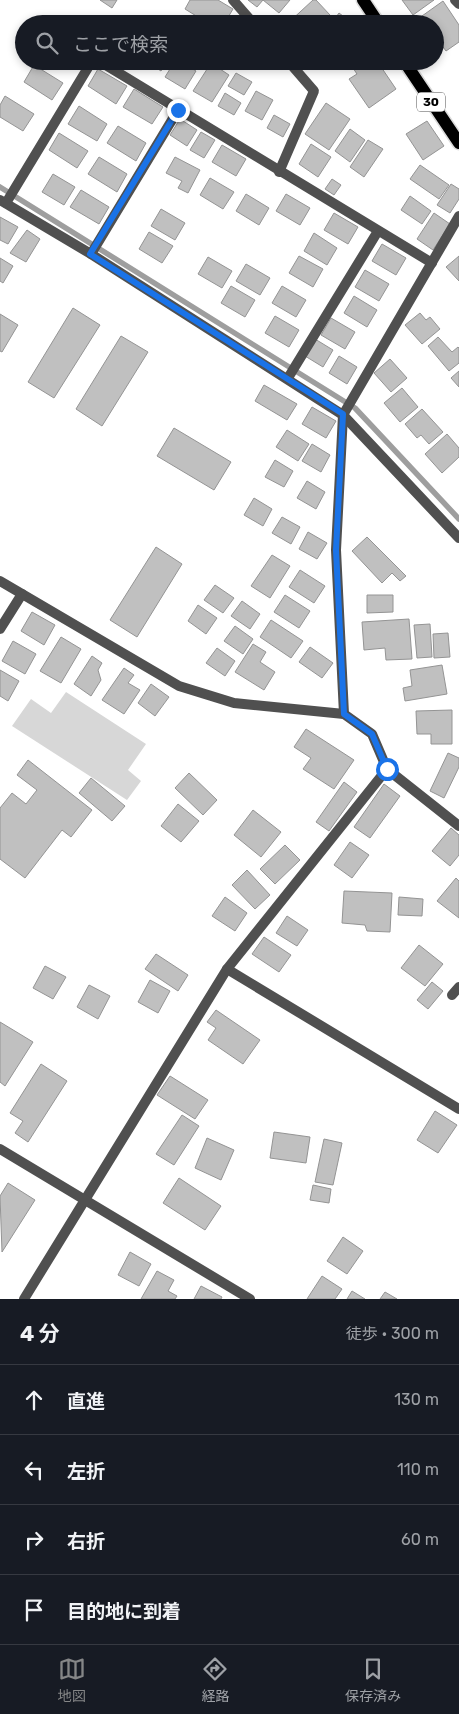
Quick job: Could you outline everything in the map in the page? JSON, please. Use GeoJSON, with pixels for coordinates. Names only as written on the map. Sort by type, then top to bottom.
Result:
{"type":"FeatureCollection","features":[{"type":"Feature","properties":{"kind":"main road"},"geometry":{"type":"LineString","coordinates":[[362,0],[372,15]]}},
{"type":"Feature","properties":{"kind":"main road","name":"30"},"geometry":{"type":"LineString","coordinates":[[410,70],[459,143]]}},
{"type":"Feature","properties":{"kind":"street"},"geometry":{"type":"LineString","coordinates":[[233,0],[246,15]]}},
{"type":"Feature","properties":{"kind":"street"},"geometry":{"type":"LineString","coordinates":[[455,0],[459,4]]}},
{"type":"Feature","properties":{"kind":"street"},"geometry":{"type":"LineString","coordinates":[[86,70],[3,201],[343,414],[459,538]]}},
{"type":"Feature","properties":{"kind":"street"},"geometry":{"type":"LineString","coordinates":[[114,70],[279,172],[432,262]]}},
{"type":"Feature","properties":{"kind":"street"},"geometry":{"type":"LineString","coordinates":[[279,172],[314,91],[296,70]]}},
{"type":"Feature","properties":{"kind":"street"},"geometry":{"type":"LineString","coordinates":[[90,254],[178,110]]}},
{"type":"Feature","properties":{"kind":"street"},"geometry":{"type":"LineString","coordinates":[[344,714],[336,550],[343,414],[459,216]]}},
{"type":"Feature","properties":{"kind":"street"},"geometry":{"type":"LineString","coordinates":[[288,378],[378,231]]}},
{"type":"Feature","properties":{"kind":"street"},"geometry":{"type":"LineString","coordinates":[[0,581],[179,686],[234,704],[344,714],[372,734],[387,769],[459,826]]}},
{"type":"Feature","properties":{"kind":"street"},"geometry":{"type":"LineString","coordinates":[[0,629],[22,594]]}},
{"type":"Feature","properties":{"kind":"street"},"geometry":{"type":"LineString","coordinates":[[24,1299],[86,1201],[227,968],[387,769]]}},
{"type":"Feature","properties":{"kind":"street"},"geometry":{"type":"LineString","coordinates":[[227,968],[459,1109]]}},
{"type":"Feature","properties":{"kind":"street"},"geometry":{"type":"LineString","coordinates":[[0,1150],[250,1299]]}},
{"type":"Feature","properties":{"kind":"shaded area"},"geometry":{"type":"Polygon","coordinates":[[[66,692],[146,744],[128,770],[141,781],[127,800],[12,726],[31,699],[51,713],[66,692]]]}},
{"type":"Feature","properties":{"kind":"building"},"geometry":{"type":"Polygon","coordinates":[[[100,0],[117,0],[112,8],[100,0]]]}},
{"type":"Feature","properties":{"kind":"building"},"geometry":{"type":"Polygon","coordinates":[[[190,0],[218,0],[233,9],[229,15],[195,15],[185,9],[190,0]]]}},
{"type":"Feature","properties":{"kind":"building"},"geometry":{"type":"Polygon","coordinates":[[[248,0],[263,0],[257,7],[248,0]]]}},
{"type":"Feature","properties":{"kind":"building"},"geometry":{"type":"Polygon","coordinates":[[[263,0],[290,0],[279,13],[263,0]]]}},
{"type":"Feature","properties":{"kind":"building"},"geometry":{"type":"Polygon","coordinates":[[[313,0],[316,0],[330,15],[297,15],[313,0]]]}},
{"type":"Feature","properties":{"kind":"building"},"geometry":{"type":"Polygon","coordinates":[[[402,0],[434,0],[413,15],[402,0]]]}},
{"type":"Feature","properties":{"kind":"building"},"geometry":{"type":"Polygon","coordinates":[[[443,1],[459,25],[459,42],[446,51],[444,48],[444,15],[423,15],[443,1]]]}},
{"type":"Feature","properties":{"kind":"building"},"geometry":{"type":"Polygon","coordinates":[[[31,70],[42,70],[63,83],[52,100],[24,82],[31,70]]]}},
{"type":"Feature","properties":{"kind":"building"},"geometry":{"type":"Polygon","coordinates":[[[97,70],[100,70],[127,86],[116,104],[88,86],[97,70]]]}},
{"type":"Feature","properties":{"kind":"building"},"geometry":{"type":"Polygon","coordinates":[[[169,70],[196,71],[185,89],[165,77],[169,70]]]}},
{"type":"Feature","properties":{"kind":"building"},"geometry":{"type":"Polygon","coordinates":[[[206,70],[222,70],[229,75],[212,102],[193,91],[206,70]]]}},
{"type":"Feature","properties":{"kind":"building"},"geometry":{"type":"Polygon","coordinates":[[[354,70],[383,70],[396,89],[369,108],[349,79],[357,74],[354,70]]]}},
{"type":"Feature","properties":{"kind":"building"},"geometry":{"type":"Polygon","coordinates":[[[236,73],[252,82],[244,95],[228,86],[236,73]]]}},
{"type":"Feature","properties":{"kind":"building"},"geometry":{"type":"Polygon","coordinates":[[[134,89],[163,107],[152,124],[123,107],[134,89]]]}},
{"type":"Feature","properties":{"kind":"building"},"geometry":{"type":"Polygon","coordinates":[[[256,91],[273,100],[262,120],[245,111],[256,91]]]}},
{"type":"Feature","properties":{"kind":"building"},"geometry":{"type":"Polygon","coordinates":[[[225,93],[241,103],[234,115],[218,106],[225,93]]]}},
{"type":"Feature","properties":{"kind":"building"},"geometry":{"type":"Polygon","coordinates":[[[5,96],[34,114],[23,131],[0,117],[0,105],[5,96]]]}},
{"type":"Feature","properties":{"kind":"building"},"geometry":{"type":"Polygon","coordinates":[[[326,103],[350,119],[329,150],[305,134],[326,103]]]}},
{"type":"Feature","properties":{"kind":"building"},"geometry":{"type":"Polygon","coordinates":[[[79,106],[107,124],[97,141],[68,124],[79,106]]]}},
{"type":"Feature","properties":{"kind":"building"},"geometry":{"type":"Polygon","coordinates":[[[274,115],[290,124],[283,137],[267,128],[274,115]]]}},
{"type":"Feature","properties":{"kind":"building"},"geometry":{"type":"Polygon","coordinates":[[[180,119],[197,130],[187,146],[170,135],[180,119]]]}},
{"type":"Feature","properties":{"kind":"building"},"geometry":{"type":"Polygon","coordinates":[[[427,121],[444,146],[423,160],[406,134],[427,121]]]}},
{"type":"Feature","properties":{"kind":"building"},"geometry":{"type":"Polygon","coordinates":[[[118,126],[146,143],[136,161],[107,143],[118,126]]]}},
{"type":"Feature","properties":{"kind":"building"},"geometry":{"type":"Polygon","coordinates":[[[350,129],[365,140],[350,162],[335,151],[350,129]]]}},
{"type":"Feature","properties":{"kind":"building"},"geometry":{"type":"Polygon","coordinates":[[[201,132],[215,140],[204,158],[190,150],[201,132]]]}},
{"type":"Feature","properties":{"kind":"building"},"geometry":{"type":"Polygon","coordinates":[[[59,133],[88,151],[77,168],[49,150],[59,133]]]}},
{"type":"Feature","properties":{"kind":"building"},"geometry":{"type":"Polygon","coordinates":[[[368,140],[383,149],[364,177],[350,167],[368,140]]]}},
{"type":"Feature","properties":{"kind":"building"},"geometry":{"type":"Polygon","coordinates":[[[311,144],[331,157],[318,177],[299,164],[311,144]]]}},
{"type":"Feature","properties":{"kind":"building"},"geometry":{"type":"Polygon","coordinates":[[[222,145],[246,159],[236,176],[212,162],[222,145]]]}},
{"type":"Feature","properties":{"kind":"building"},"geometry":{"type":"Polygon","coordinates":[[[99,157],[127,174],[117,192],[88,174],[99,157]]]}},
{"type":"Feature","properties":{"kind":"building"},"geometry":{"type":"Polygon","coordinates":[[[175,157],[200,170],[188,193],[178,188],[182,181],[166,173],[175,157]]]}},
{"type":"Feature","properties":{"kind":"building"},"geometry":{"type":"Polygon","coordinates":[[[420,165],[449,185],[439,199],[410,179],[420,165]]]}},
{"type":"Feature","properties":{"kind":"building"},"geometry":{"type":"Polygon","coordinates":[[[53,174],[75,187],[64,205],[42,192],[53,174]]]}},
{"type":"Feature","properties":{"kind":"building"},"geometry":{"type":"Polygon","coordinates":[[[210,178],[234,192],[223,209],[200,195],[210,178]]]}},
{"type":"Feature","properties":{"kind":"building"},"geometry":{"type":"Polygon","coordinates":[[[332,179],[341,185],[334,195],[325,189],[332,179]]]}},
{"type":"Feature","properties":{"kind":"building"},"geometry":{"type":"Polygon","coordinates":[[[451,184],[459,189],[459,199],[450,213],[437,205],[451,184]]]}},
{"type":"Feature","properties":{"kind":"building"},"geometry":{"type":"Polygon","coordinates":[[[81,190],[109,207],[99,224],[70,207],[81,190]]]}},
{"type":"Feature","properties":{"kind":"building"},"geometry":{"type":"Polygon","coordinates":[[[246,194],[269,208],[259,225],[236,211],[246,194]]]}},
{"type":"Feature","properties":{"kind":"building"},"geometry":{"type":"Polygon","coordinates":[[[286,194],[310,208],[300,225],[276,211],[286,194]]]}},
{"type":"Feature","properties":{"kind":"building"},"geometry":{"type":"Polygon","coordinates":[[[410,196],[431,211],[422,224],[401,210],[410,196]]]}},
{"type":"Feature","properties":{"kind":"building"},"geometry":{"type":"Polygon","coordinates":[[[161,209],[185,223],[175,240],[151,226],[161,209]]]}},
{"type":"Feature","properties":{"kind":"building"},"geometry":{"type":"Polygon","coordinates":[[[334,213],[358,227],[348,244],[324,230],[334,213]]]}},
{"type":"Feature","properties":{"kind":"building"},"geometry":{"type":"Polygon","coordinates":[[[434,213],[450,224],[433,250],[417,239],[434,213]]]}},
{"type":"Feature","properties":{"kind":"building"},"geometry":{"type":"Polygon","coordinates":[[[0,217],[18,227],[8,244],[0,240],[0,217]]]}},
{"type":"Feature","properties":{"kind":"building"},"geometry":{"type":"Polygon","coordinates":[[[27,230],[40,239],[26,262],[10,253],[27,230]]]}},
{"type":"Feature","properties":{"kind":"building"},"geometry":{"type":"Polygon","coordinates":[[[149,232],[173,246],[162,263],[139,249],[149,232]]]}},
{"type":"Feature","properties":{"kind":"building"},"geometry":{"type":"Polygon","coordinates":[[[314,233],[337,248],[327,265],[304,251],[314,233]]]}},
{"type":"Feature","properties":{"kind":"building"},"geometry":{"type":"Polygon","coordinates":[[[382,244],[406,258],[396,275],[372,261],[382,244]]]}},
{"type":"Feature","properties":{"kind":"building"},"geometry":{"type":"Polygon","coordinates":[[[299,256],[323,269],[313,287],[289,273],[299,256]]]}},
{"type":"Feature","properties":{"kind":"building"},"geometry":{"type":"Polygon","coordinates":[[[459,256],[459,281],[446,267],[459,256]]]}},
{"type":"Feature","properties":{"kind":"building"},"geometry":{"type":"Polygon","coordinates":[[[208,257],[232,271],[222,288],[198,274],[208,257]]]}},
{"type":"Feature","properties":{"kind":"building"},"geometry":{"type":"Polygon","coordinates":[[[0,258],[13,266],[3,283],[0,281],[0,258]]]}},
{"type":"Feature","properties":{"kind":"building"},"geometry":{"type":"Polygon","coordinates":[[[246,264],[270,278],[260,295],[236,281],[246,264]]]}},
{"type":"Feature","properties":{"kind":"building"},"geometry":{"type":"Polygon","coordinates":[[[365,270],[389,284],[379,301],[355,287],[365,270]]]}},
{"type":"Feature","properties":{"kind":"building"},"geometry":{"type":"Polygon","coordinates":[[[231,286],[255,300],[245,317],[221,303],[231,286]]]}},
{"type":"Feature","properties":{"kind":"building"},"geometry":{"type":"Polygon","coordinates":[[[282,286],[306,300],[296,317],[272,303],[282,286]]]}},
{"type":"Feature","properties":{"kind":"building"},"geometry":{"type":"Polygon","coordinates":[[[354,296],[377,310],[367,327],[344,313],[354,296]]]}},
{"type":"Feature","properties":{"kind":"building"},"geometry":{"type":"Polygon","coordinates":[[[73,308],[100,325],[54,398],[28,382],[73,308]]]}},
{"type":"Feature","properties":{"kind":"building"},"geometry":{"type":"Polygon","coordinates":[[[420,313],[426,320],[430,317],[440,329],[422,344],[405,325],[420,313]]]}},
{"type":"Feature","properties":{"kind":"building"},"geometry":{"type":"Polygon","coordinates":[[[0,314],[18,325],[2,352],[0,351],[0,314]]]}},
{"type":"Feature","properties":{"kind":"building"},"geometry":{"type":"Polygon","coordinates":[[[275,316],[299,330],[289,347],[265,333],[275,316]]]}},
{"type":"Feature","properties":{"kind":"building"},"geometry":{"type":"Polygon","coordinates":[[[331,318],[355,332],[345,349],[321,335],[331,318]]]}},
{"type":"Feature","properties":{"kind":"building"},"geometry":{"type":"Polygon","coordinates":[[[121,336],[148,352],[102,426],[76,409],[121,336]]]}},
{"type":"Feature","properties":{"kind":"building"},"geometry":{"type":"Polygon","coordinates":[[[438,337],[452,352],[459,348],[459,363],[449,371],[428,346],[438,337]]]}},
{"type":"Feature","properties":{"kind":"building"},"geometry":{"type":"Polygon","coordinates":[[[315,339],[333,350],[323,367],[305,356],[315,339]]]}},
{"type":"Feature","properties":{"kind":"building"},"geometry":{"type":"Polygon","coordinates":[[[339,356],[357,367],[347,384],[329,373],[339,356]]]}},
{"type":"Feature","properties":{"kind":"building"},"geometry":{"type":"Polygon","coordinates":[[[390,359],[407,378],[391,392],[374,373],[390,359]]]}},
{"type":"Feature","properties":{"kind":"building"},"geometry":{"type":"Polygon","coordinates":[[[459,371],[459,387],[451,378],[459,371]]]}},
{"type":"Feature","properties":{"kind":"building"},"geometry":{"type":"Polygon","coordinates":[[[264,385],[297,404],[287,420],[255,401],[264,385]]]}},
{"type":"Feature","properties":{"kind":"building"},"geometry":{"type":"Polygon","coordinates":[[[402,388],[418,407],[400,422],[384,403],[402,388]]]}},
{"type":"Feature","properties":{"kind":"building"},"geometry":{"type":"Polygon","coordinates":[[[312,407],[336,421],[326,438],[302,424],[312,407]]]}},
{"type":"Feature","properties":{"kind":"building"},"geometry":{"type":"Polygon","coordinates":[[[422,409],[443,432],[429,444],[421,435],[417,438],[405,424],[422,409]]]}},
{"type":"Feature","properties":{"kind":"building"},"geometry":{"type":"Polygon","coordinates":[[[174,428],[231,462],[214,490],[157,456],[174,428]]]}},
{"type":"Feature","properties":{"kind":"building"},"geometry":{"type":"Polygon","coordinates":[[[287,430],[309,444],[298,461],[276,447],[287,430]]]}},
{"type":"Feature","properties":{"kind":"building"},"geometry":{"type":"Polygon","coordinates":[[[447,434],[459,448],[459,457],[442,473],[425,454],[447,434]]]}},
{"type":"Feature","properties":{"kind":"building"},"geometry":{"type":"Polygon","coordinates":[[[312,444],[330,455],[321,472],[302,461],[312,444]]]}},
{"type":"Feature","properties":{"kind":"building"},"geometry":{"type":"Polygon","coordinates":[[[275,460],[293,471],[284,487],[265,477],[275,460]]]}},
{"type":"Feature","properties":{"kind":"building"},"geometry":{"type":"Polygon","coordinates":[[[307,481],[325,492],[316,509],[297,498],[307,481]]]}},
{"type":"Feature","properties":{"kind":"building"},"geometry":{"type":"Polygon","coordinates":[[[254,498],[272,509],[263,526],[244,515],[254,498]]]}},
{"type":"Feature","properties":{"kind":"building"},"geometry":{"type":"Polygon","coordinates":[[[282,517],[300,527],[291,544],[272,533],[282,517]]]}},
{"type":"Feature","properties":{"kind":"building"},"geometry":{"type":"Polygon","coordinates":[[[308,532],[327,543],[317,559],[299,549],[308,532]]]}},
{"type":"Feature","properties":{"kind":"building"},"geometry":{"type":"Polygon","coordinates":[[[367,537],[406,576],[400,581],[392,573],[382,583],[352,551],[367,537]]]}},
{"type":"Feature","properties":{"kind":"building"},"geometry":{"type":"Polygon","coordinates":[[[156,547],[182,564],[137,637],[110,620],[156,547]]]}},
{"type":"Feature","properties":{"kind":"building"},"geometry":{"type":"Polygon","coordinates":[[[272,555],[290,566],[270,598],[251,586],[272,555]]]}},
{"type":"Feature","properties":{"kind":"building"},"geometry":{"type":"Polygon","coordinates":[[[300,570],[325,586],[314,603],[289,587],[300,570]]]}},
{"type":"Feature","properties":{"kind":"building"},"geometry":{"type":"Polygon","coordinates":[[[215,585],[234,598],[223,613],[204,600],[215,585]]]}},
{"type":"Feature","properties":{"kind":"building"},"geometry":{"type":"Polygon","coordinates":[[[285,595],[310,611],[299,628],[274,612],[285,595]]]}},
{"type":"Feature","properties":{"kind":"building"},"geometry":{"type":"Polygon","coordinates":[[[367,595],[393,595],[393,612],[367,613],[367,595]]]}},
{"type":"Feature","properties":{"kind":"building"},"geometry":{"type":"Polygon","coordinates":[[[242,601],[260,614],[250,629],[231,616],[242,601]]]}},
{"type":"Feature","properties":{"kind":"building"},"geometry":{"type":"Polygon","coordinates":[[[198,605],[217,618],[206,634],[188,621],[198,605]]]}},
{"type":"Feature","properties":{"kind":"building"},"geometry":{"type":"Polygon","coordinates":[[[32,612],[55,625],[44,645],[21,631],[32,612]]]}},
{"type":"Feature","properties":{"kind":"building"},"geometry":{"type":"Polygon","coordinates":[[[409,619],[412,659],[386,660],[385,648],[364,650],[362,622],[409,619]]]}},
{"type":"Feature","properties":{"kind":"building"},"geometry":{"type":"Polygon","coordinates":[[[271,620],[303,641],[291,658],[260,637],[271,620]]]}},
{"type":"Feature","properties":{"kind":"building"},"geometry":{"type":"Polygon","coordinates":[[[430,624],[432,657],[417,658],[414,625],[430,624]]]}},
{"type":"Feature","properties":{"kind":"building"},"geometry":{"type":"Polygon","coordinates":[[[235,626],[253,639],[243,654],[224,641],[235,626]]]}},
{"type":"Feature","properties":{"kind":"building"},"geometry":{"type":"Polygon","coordinates":[[[448,633],[450,657],[434,658],[433,634],[448,633]]]}},
{"type":"Feature","properties":{"kind":"building"},"geometry":{"type":"Polygon","coordinates":[[[61,637],[81,649],[61,683],[40,671],[61,637]]]}},
{"type":"Feature","properties":{"kind":"building"},"geometry":{"type":"Polygon","coordinates":[[[13,641],[36,654],[25,674],[2,661],[13,641]]]}},
{"type":"Feature","properties":{"kind":"building"},"geometry":{"type":"Polygon","coordinates":[[[253,644],[266,652],[260,662],[275,672],[264,690],[235,672],[253,644]]]}},
{"type":"Feature","properties":{"kind":"building"},"geometry":{"type":"Polygon","coordinates":[[[310,647],[333,663],[322,678],[299,662],[310,647]]]}},
{"type":"Feature","properties":{"kind":"building"},"geometry":{"type":"Polygon","coordinates":[[[217,648],[235,661],[225,676],[206,663],[217,648]]]}},
{"type":"Feature","properties":{"kind":"building"},"geometry":{"type":"Polygon","coordinates":[[[92,656],[102,663],[98,670],[101,680],[91,696],[74,684],[92,656]]]}},
{"type":"Feature","properties":{"kind":"building"},"geometry":{"type":"Polygon","coordinates":[[[442,665],[447,694],[405,701],[403,688],[412,686],[410,670],[442,665]]]}},
{"type":"Feature","properties":{"kind":"building"},"geometry":{"type":"Polygon","coordinates":[[[124,668],[134,675],[128,683],[140,690],[124,714],[102,700],[124,668]]]}},
{"type":"Feature","properties":{"kind":"building"},"geometry":{"type":"Polygon","coordinates":[[[0,670],[19,681],[8,701],[0,696],[0,670]]]}},
{"type":"Feature","properties":{"kind":"building"},"geometry":{"type":"Polygon","coordinates":[[[151,684],[169,697],[155,716],[138,703],[151,684]]]}},
{"type":"Feature","properties":{"kind":"building"},"geometry":{"type":"Polygon","coordinates":[[[452,710],[452,744],[431,744],[431,734],[417,734],[416,711],[452,710]]]}},
{"type":"Feature","properties":{"kind":"building"},"geometry":{"type":"Polygon","coordinates":[[[306,729],[354,760],[334,789],[303,769],[311,758],[294,747],[306,729]]]}},
{"type":"Feature","properties":{"kind":"building"},"geometry":{"type":"Polygon","coordinates":[[[448,753],[459,758],[459,767],[444,798],[430,791],[448,753]]]}},
{"type":"Feature","properties":{"kind":"building"},"geometry":{"type":"Polygon","coordinates":[[[28,760],[92,810],[71,837],[62,830],[25,878],[0,859],[0,808],[12,793],[26,804],[37,790],[17,775],[28,760]]]}},
{"type":"Feature","properties":{"kind":"building"},"geometry":{"type":"Polygon","coordinates":[[[189,773],[217,800],[203,815],[175,788],[189,773]]]}},
{"type":"Feature","properties":{"kind":"building"},"geometry":{"type":"Polygon","coordinates":[[[91,778],[125,806],[112,821],[79,793],[91,778]]]}},
{"type":"Feature","properties":{"kind":"building"},"geometry":{"type":"Polygon","coordinates":[[[344,782],[357,792],[329,831],[316,822],[344,782]]]}},
{"type":"Feature","properties":{"kind":"building"},"geometry":{"type":"Polygon","coordinates":[[[384,784],[400,796],[370,838],[354,827],[384,784]]]}},
{"type":"Feature","properties":{"kind":"building"},"geometry":{"type":"Polygon","coordinates":[[[178,804],[199,821],[181,842],[161,826],[178,804]]]}},
{"type":"Feature","properties":{"kind":"building"},"geometry":{"type":"Polygon","coordinates":[[[253,810],[281,832],[261,857],[234,835],[253,810]]]}},
{"type":"Feature","properties":{"kind":"building"},"geometry":{"type":"Polygon","coordinates":[[[451,828],[459,835],[459,855],[450,866],[432,851],[451,828]]]}},
{"type":"Feature","properties":{"kind":"building"},"geometry":{"type":"Polygon","coordinates":[[[350,842],[369,855],[352,878],[334,865],[350,842]]]}},
{"type":"Feature","properties":{"kind":"building"},"geometry":{"type":"Polygon","coordinates":[[[285,845],[300,860],[275,884],[260,869],[285,845]]]}},
{"type":"Feature","properties":{"kind":"building"},"geometry":{"type":"Polygon","coordinates":[[[247,870],[270,895],[255,909],[232,885],[247,870]]]}},
{"type":"Feature","properties":{"kind":"building"},"geometry":{"type":"Polygon","coordinates":[[[456,878],[459,881],[459,918],[437,901],[456,878]]]}},
{"type":"Feature","properties":{"kind":"building"},"geometry":{"type":"Polygon","coordinates":[[[344,891],[392,893],[390,932],[367,931],[365,925],[342,923],[344,891]]]}},
{"type":"Feature","properties":{"kind":"building"},"geometry":{"type":"Polygon","coordinates":[[[225,897],[247,913],[235,931],[212,916],[225,897]]]}},
{"type":"Feature","properties":{"kind":"building"},"geometry":{"type":"Polygon","coordinates":[[[399,897],[423,899],[422,916],[398,915],[399,897]]]}},
{"type":"Feature","properties":{"kind":"building"},"geometry":{"type":"Polygon","coordinates":[[[287,916],[308,930],[297,946],[276,933],[287,916]]]}},
{"type":"Feature","properties":{"kind":"building"},"geometry":{"type":"Polygon","coordinates":[[[264,937],[291,955],[279,972],[252,954],[264,937]]]}},
{"type":"Feature","properties":{"kind":"building"},"geometry":{"type":"Polygon","coordinates":[[[419,945],[443,964],[425,986],[401,968],[419,945]]]}},
{"type":"Feature","properties":{"kind":"building"},"geometry":{"type":"Polygon","coordinates":[[[156,954],[188,975],[178,991],[145,969],[156,954]]]}},
{"type":"Feature","properties":{"kind":"building"},"geometry":{"type":"Polygon","coordinates":[[[45,966],[66,977],[53,999],[33,988],[45,966]]]}},
{"type":"Feature","properties":{"kind":"building"},"geometry":{"type":"Polygon","coordinates":[[[150,980],[170,991],[158,1013],[138,1002],[150,980]]]}},
{"type":"Feature","properties":{"kind":"building"},"geometry":{"type":"Polygon","coordinates":[[[432,982],[443,991],[428,1009],[417,1000],[432,982]]]}},
{"type":"Feature","properties":{"kind":"building"},"geometry":{"type":"Polygon","coordinates":[[[89,985],[110,996],[98,1019],[77,1007],[89,985]]]}},
{"type":"Feature","properties":{"kind":"building"},"geometry":{"type":"Polygon","coordinates":[[[216,1010],[260,1040],[243,1064],[208,1040],[216,1028],[207,1022],[216,1010]]]}},
{"type":"Feature","properties":{"kind":"building"},"geometry":{"type":"Polygon","coordinates":[[[0,1022],[33,1042],[5,1086],[0,1082],[0,1022]]]}},
{"type":"Feature","properties":{"kind":"building"},"geometry":{"type":"Polygon","coordinates":[[[41,1064],[67,1081],[28,1142],[15,1133],[23,1121],[10,1113],[41,1064]]]}},
{"type":"Feature","properties":{"kind":"building"},"geometry":{"type":"Polygon","coordinates":[[[170,1076],[208,1100],[195,1119],[157,1095],[170,1076]]]}},
{"type":"Feature","properties":{"kind":"building"},"geometry":{"type":"Polygon","coordinates":[[[435,1111],[457,1125],[438,1153],[417,1140],[435,1111]]]}},
{"type":"Feature","properties":{"kind":"building"},"geometry":{"type":"Polygon","coordinates":[[[182,1115],[199,1126],[174,1165],[156,1154],[182,1115]]]}},
{"type":"Feature","properties":{"kind":"building"},"geometry":{"type":"Polygon","coordinates":[[[274,1132],[310,1137],[306,1163],[270,1158],[274,1132]]]}},
{"type":"Feature","properties":{"kind":"building"},"geometry":{"type":"Polygon","coordinates":[[[207,1138],[234,1150],[221,1180],[195,1168],[207,1138]]]}},
{"type":"Feature","properties":{"kind":"building"},"geometry":{"type":"Polygon","coordinates":[[[324,1139],[342,1143],[333,1185],[315,1182],[324,1139]]]}},
{"type":"Feature","properties":{"kind":"building"},"geometry":{"type":"Polygon","coordinates":[[[179,1178],[221,1206],[205,1230],[163,1203],[179,1178]]]}},
{"type":"Feature","properties":{"kind":"building"},"geometry":{"type":"Polygon","coordinates":[[[8,1183],[35,1200],[2,1252],[0,1196],[8,1183]]]}},
{"type":"Feature","properties":{"kind":"building"},"geometry":{"type":"Polygon","coordinates":[[[313,1185],[331,1189],[329,1203],[310,1200],[313,1185]]]}},
{"type":"Feature","properties":{"kind":"building"},"geometry":{"type":"Polygon","coordinates":[[[343,1237],[363,1251],[347,1274],[327,1261],[343,1237]]]}},
{"type":"Feature","properties":{"kind":"building"},"geometry":{"type":"Polygon","coordinates":[[[130,1252],[151,1264],[139,1286],[118,1275],[130,1252]]]}},
{"type":"Feature","properties":{"kind":"building"},"geometry":{"type":"Polygon","coordinates":[[[157,1271],[174,1280],[168,1291],[177,1296],[175,1299],[141,1299],[157,1271]]]}},
{"type":"Feature","properties":{"kind":"building"},"geometry":{"type":"Polygon","coordinates":[[[322,1276],[342,1289],[335,1299],[307,1299],[322,1276]]]}},
{"type":"Feature","properties":{"kind":"building"},"geometry":{"type":"Polygon","coordinates":[[[201,1286],[222,1297],[221,1299],[194,1299],[201,1286]]]}},
{"type":"Feature","properties":{"kind":"building"},"geometry":{"type":"Polygon","coordinates":[[[352,1291],[365,1299],[347,1299],[352,1291]]]}},
{"type":"Feature","properties":{"kind":"building"},"geometry":{"type":"Polygon","coordinates":[[[385,1292],[397,1299],[380,1299],[385,1292]]]}},
{"type":"Feature","properties":{"kind":"waterway"},"geometry":{"type":"LineString","coordinates":[[0,187],[355,408],[459,519]]}},
{"type":"Feature","properties":{"kind":"route"},"geometry":{"type":"LineString","coordinates":[[178,110],[90,254],[343,414],[336,550],[344,714],[372,734],[387,769]]}}]}
